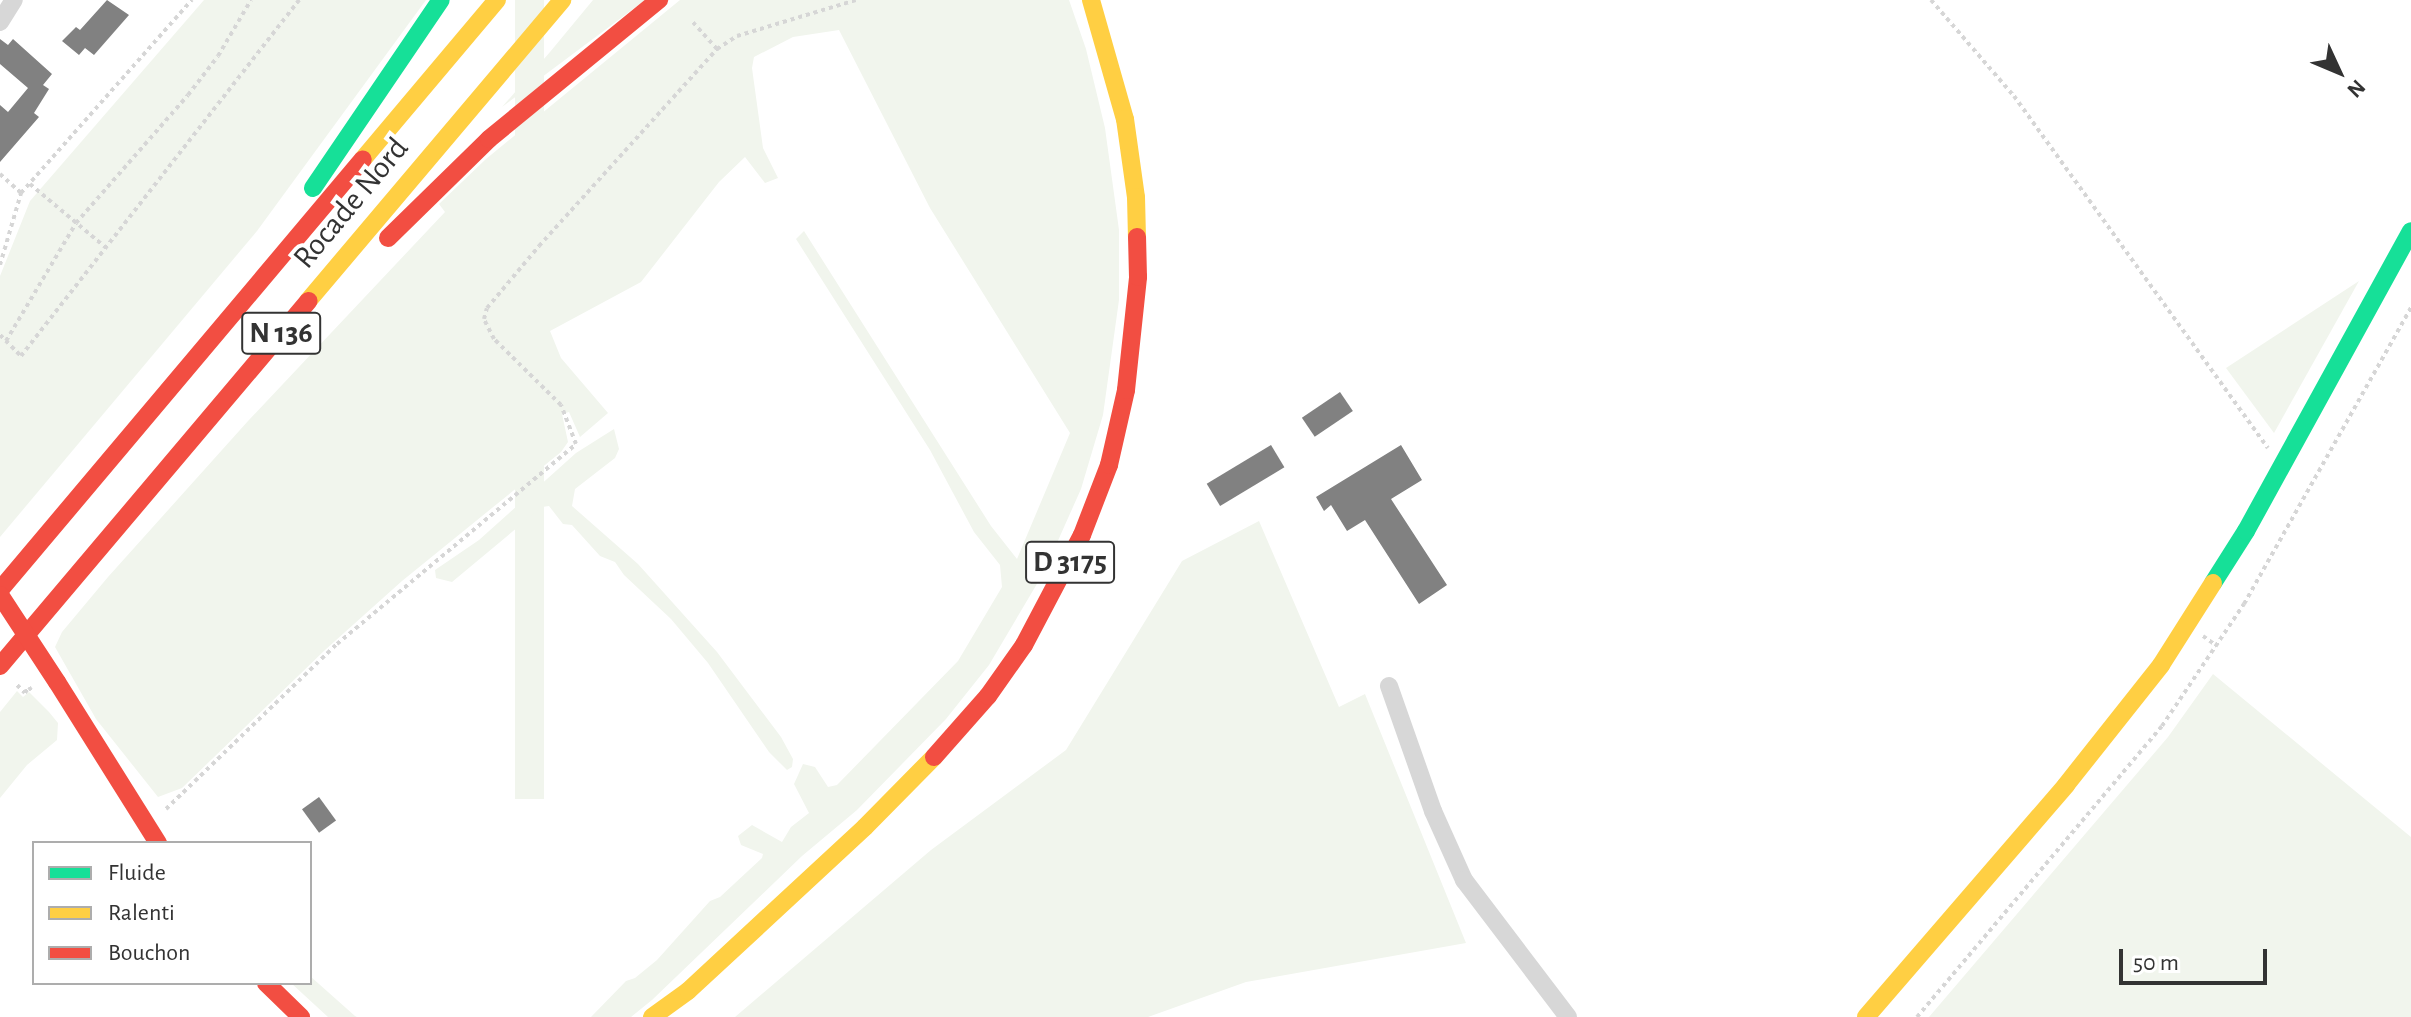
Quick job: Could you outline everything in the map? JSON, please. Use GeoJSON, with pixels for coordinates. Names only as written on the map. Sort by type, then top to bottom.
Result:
{"type":"FeatureCollection","features":[{"type":"Feature","properties":{"kind":"main road"},"geometry":{"type":"LineString","coordinates":[[153,835],[0,591],[306,198],[441,0]]}},
{"type":"Feature","properties":{"kind":"main road","name":"Rocade Nord"},"geometry":{"type":"LineString","coordinates":[[0,591],[497,0]]}},
{"type":"Feature","properties":{"kind":"main road","name":"Rocade Nord"},"geometry":{"type":"LineString","coordinates":[[0,666],[562,0]]}},
{"type":"Feature","properties":{"kind":"main road"},"geometry":{"type":"LineString","coordinates":[[76,576],[440,185],[489,139],[659,0]]}},
{"type":"Feature","properties":{"kind":"main road","name":"D 3175"},"geometry":{"type":"LineString","coordinates":[[665,1017],[688,991],[865,827],[970,718],[1024,645],[1082,535],[1109,465],[1121,415],[1132,353],[1138,277],[1136,197],[1127,131],[1117,82],[1091,0]]}},
{"type":"Feature","properties":{"kind":"main road"},"geometry":{"type":"LineString","coordinates":[[1866,1017],[2133,703],[2208,594],[2284,464],[2411,231]]}},
{"type":"Feature","properties":{"kind":"main road"},"geometry":{"type":"LineString","coordinates":[[268,985],[301,1017]]}},
{"type":"Feature","properties":{"kind":"main road","name":"D 3175"},"geometry":{"type":"LineString","coordinates":[[652,1017],[688,991]]}},
{"type":"Feature","properties":{"kind":"street"},"geometry":{"type":"LineString","coordinates":[[0,22],[14,0]]}},
{"type":"Feature","properties":{"kind":"street"},"geometry":{"type":"LineString","coordinates":[[1389,686],[1433,811],[1464,880],[1568,1017]]}},
{"type":"Feature","properties":{"kind":"path"},"geometry":{"type":"LineString","coordinates":[[0,265],[21,193],[192,0]]}},
{"type":"Feature","properties":{"kind":"path"},"geometry":{"type":"LineString","coordinates":[[5,342],[76,223],[188,95],[218,56],[251,0]]}},
{"type":"Feature","properties":{"kind":"path"},"geometry":{"type":"LineString","coordinates":[[0,335],[21,356],[299,0]]}},
{"type":"Feature","properties":{"kind":"path"},"geometry":{"type":"LineString","coordinates":[[153,835],[337,644],[576,444],[567,418],[553,394],[488,330],[484,319],[487,308],[717,49],[737,36],[856,0]]}},
{"type":"Feature","properties":{"kind":"path"},"geometry":{"type":"LineString","coordinates":[[1931,0],[2014,96],[2258,439],[2284,464]]}},
{"type":"Feature","properties":{"kind":"path"},"geometry":{"type":"LineString","coordinates":[[691,20],[717,49]]}},
{"type":"Feature","properties":{"kind":"path"},"geometry":{"type":"LineString","coordinates":[[0,174],[21,193]]}},
{"type":"Feature","properties":{"kind":"path"},"geometry":{"type":"LineString","coordinates":[[30,184],[105,247]]}},
{"type":"Feature","properties":{"kind":"path"},"geometry":{"type":"LineString","coordinates":[[18,687],[25,693],[31,689]]}},
{"type":"Feature","properties":{"kind":"shaded area"},"geometry":{"type":"Polygon","coordinates":[[[204,0],[426,0],[257,231],[0,537],[0,276],[30,201],[204,0]]]}},
{"type":"Feature","properties":{"kind":"shaded area"},"geometry":{"type":"Polygon","coordinates":[[[515,0],[544,0],[544,799],[515,799],[515,0]]]}},
{"type":"Feature","properties":{"kind":"shaded area"},"geometry":{"type":"Polygon","coordinates":[[[593,0],[645,0],[502,107],[550,52],[593,0]]]}},
{"type":"Feature","properties":{"kind":"shaded area"},"geometry":{"type":"Polygon","coordinates":[[[680,0],[1069,0],[1086,49],[1105,128],[1119,230],[1119,300],[1103,415],[1081,489],[1044,572],[989,665],[946,719],[857,810],[802,856],[652,1000],[631,1017],[591,1017],[626,981],[635,978],[657,960],[710,901],[720,897],[762,858],[763,854],[741,845],[738,836],[752,825],[782,842],[791,827],[809,813],[794,784],[803,764],[815,767],[828,787],[837,785],[958,661],[1002,587],[1000,565],[974,532],[930,450],[796,239],[804,231],[991,526],[1017,559],[1070,433],[930,208],[839,30],[793,37],[754,57],[752,68],[763,148],[778,178],[765,183],[745,157],[719,182],[641,282],[550,331],[561,358],[608,413],[580,437],[569,412],[562,414],[568,442],[561,452],[402,581],[325,650],[182,788],[158,797],[96,719],[55,647],[62,632],[108,577],[248,421],[445,212],[439,204],[486,159],[680,0]]]}},
{"type":"Feature","properties":{"kind":"shaded area"},"geometry":{"type":"Polygon","coordinates":[[[2359,281],[2274,433],[2226,368],[2359,281]]]}},
{"type":"Feature","properties":{"kind":"shaded area"},"geometry":{"type":"Polygon","coordinates":[[[614,429],[619,449],[615,458],[575,489],[572,506],[638,564],[717,652],[781,737],[793,759],[792,767],[787,770],[769,752],[708,663],[671,619],[624,575],[615,562],[600,556],[572,525],[563,524],[549,506],[542,507],[452,582],[436,578],[435,570],[479,540],[576,453],[614,429]]]}},
{"type":"Feature","properties":{"kind":"shaded area"},"geometry":{"type":"Polygon","coordinates":[[[1259,521],[1339,707],[1365,694],[1466,943],[1246,982],[1148,1017],[735,1017],[931,850],[1066,750],[1182,561],[1259,521]]]}},
{"type":"Feature","properties":{"kind":"shaded area"},"geometry":{"type":"Polygon","coordinates":[[[2213,674],[2411,837],[2411,1017],[1929,1017],[2168,737],[2213,674]]]}},
{"type":"Feature","properties":{"kind":"shaded area"},"geometry":{"type":"Polygon","coordinates":[[[17,691],[23,697],[29,692],[58,723],[57,740],[27,765],[0,798],[0,712],[17,691]]]}},
{"type":"Feature","properties":{"kind":"shaded area"},"geometry":{"type":"Polygon","coordinates":[[[312,978],[357,1017],[328,1017],[293,985],[312,985],[312,978]]]}},
{"type":"Feature","properties":{"kind":"building"},"geometry":{"type":"Polygon","coordinates":[[[107,0],[129,15],[94,55],[85,48],[79,55],[62,41],[76,27],[80,30],[107,0]]]}},
{"type":"Feature","properties":{"kind":"building"},"geometry":{"type":"Polygon","coordinates":[[[0,39],[8,45],[13,39],[52,74],[43,85],[49,89],[34,113],[39,117],[0,162],[0,105],[8,112],[28,88],[0,64],[0,39]]]}},
{"type":"Feature","properties":{"kind":"building"},"geometry":{"type":"Polygon","coordinates":[[[1340,392],[1353,411],[1315,437],[1302,418],[1340,392]]]}},
{"type":"Feature","properties":{"kind":"building"},"geometry":{"type":"Polygon","coordinates":[[[1271,445],[1284,467],[1220,506],[1207,484],[1271,445]]]}},
{"type":"Feature","properties":{"kind":"building"},"geometry":{"type":"Polygon","coordinates":[[[1401,445],[1422,480],[1391,499],[1447,585],[1419,604],[1365,520],[1347,531],[1331,505],[1324,511],[1316,497],[1401,445]]]}},
{"type":"Feature","properties":{"kind":"building"},"geometry":{"type":"Polygon","coordinates":[[[319,797],[336,820],[319,833],[302,809],[319,797]]]}},
{"type":"Feature","properties":{"kind":"traffic: fast"},"geometry":{"type":"LineString","coordinates":[[313,188],[441,0]]}},
{"type":"Feature","properties":{"kind":"traffic: fast"},"geometry":{"type":"LineString","coordinates":[[2213,583],[2246,531],[2411,231]]}},
{"type":"Feature","properties":{"kind":"traffic: slow"},"geometry":{"type":"LineString","coordinates":[[363,159],[497,0]]}},
{"type":"Feature","properties":{"kind":"traffic: slow"},"geometry":{"type":"LineString","coordinates":[[308,301],[562,0]]}},
{"type":"Feature","properties":{"kind":"traffic: slow"},"geometry":{"type":"LineString","coordinates":[[1091,0],[1125,119],[1136,197],[1137,237]]}},
{"type":"Feature","properties":{"kind":"traffic: slow"},"geometry":{"type":"LineString","coordinates":[[1866,1017],[2066,785],[2161,665],[2213,583]]}},
{"type":"Feature","properties":{"kind":"traffic: slow"},"geometry":{"type":"LineString","coordinates":[[652,1017],[688,991],[865,827],[934,757]]}},
{"type":"Feature","properties":{"kind":"traffic: jam"},"geometry":{"type":"LineString","coordinates":[[388,238],[489,139],[659,0]]}},
{"type":"Feature","properties":{"kind":"traffic: jam"},"geometry":{"type":"LineString","coordinates":[[0,590],[363,159]]}},
{"type":"Feature","properties":{"kind":"traffic: jam"},"geometry":{"type":"LineString","coordinates":[[934,757],[988,696],[1024,645],[1082,535],[1109,465],[1126,390],[1138,277],[1137,237]]}},
{"type":"Feature","properties":{"kind":"traffic: jam"},"geometry":{"type":"LineString","coordinates":[[0,666],[308,301]]}},
{"type":"Feature","properties":{"kind":"traffic: jam"},"geometry":{"type":"LineString","coordinates":[[0,595],[57,682]]}},
{"type":"Feature","properties":{"kind":"traffic: jam"},"geometry":{"type":"LineString","coordinates":[[57,682],[157,841]]}},
{"type":"Feature","properties":{"kind":"traffic: jam"},"geometry":{"type":"LineString","coordinates":[[268,985],[301,1017]]}}]}
